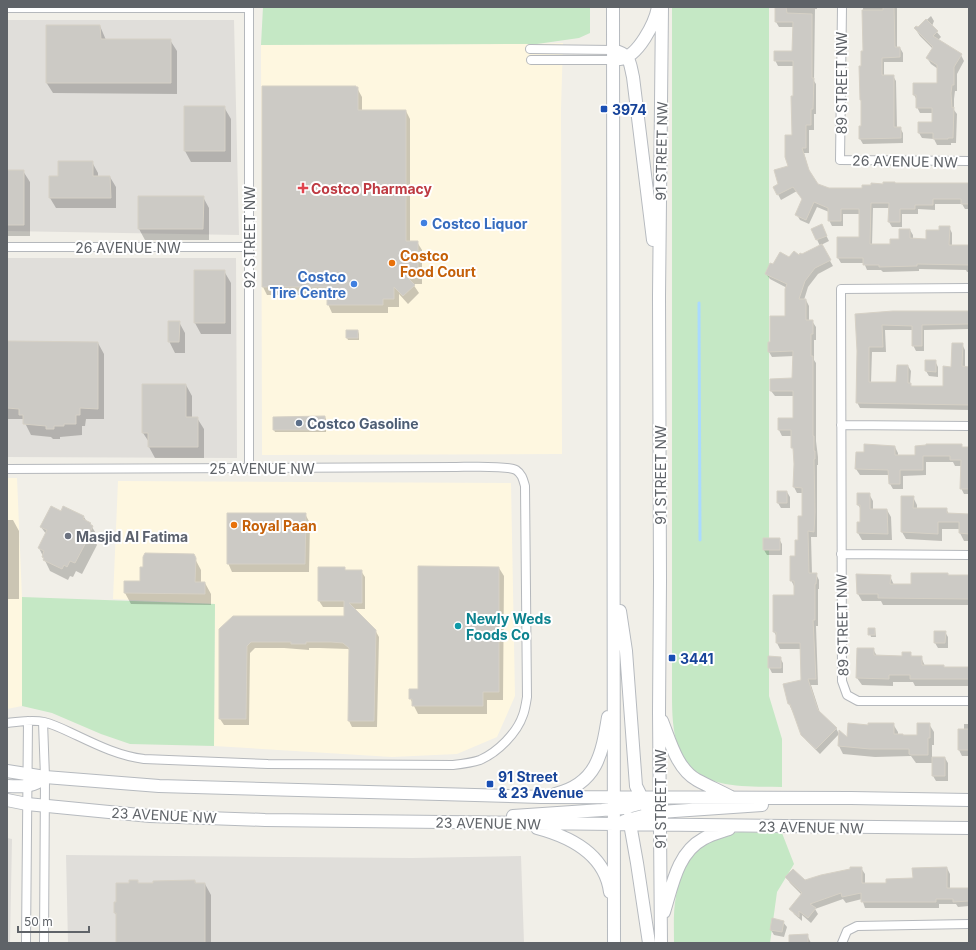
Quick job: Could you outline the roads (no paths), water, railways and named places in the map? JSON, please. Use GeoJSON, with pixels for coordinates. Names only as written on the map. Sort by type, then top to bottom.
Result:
{"type":"FeatureCollection","features":[{"type":"Feature","properties":{"kind":"main road"},"geometry":{"type":"LineString","coordinates":[[614,7],[614,672],[617,804],[614,825],[614,943]]}},
{"type":"Feature","properties":{"kind":"main road"},"geometry":{"type":"LineString","coordinates":[[613,55],[623,59],[628,57],[643,40],[654,22],[658,7]]}},
{"type":"Feature","properties":{"kind":"main road","name":"91 STREET NW"},"geometry":{"type":"LineString","coordinates":[[660,797],[659,297],[662,7]]}},
{"type":"Feature","properties":{"kind":"main road"},"geometry":{"type":"LineString","coordinates":[[628,57],[633,77],[650,208],[659,297]]}},
{"type":"Feature","properties":{"kind":"main road","name":"91 STREET NW"},"geometry":{"type":"LineString","coordinates":[[614,569],[626,651],[636,786],[651,810],[661,921],[661,943]]}},
{"type":"Feature","properties":{"kind":"main road"},"geometry":{"type":"LineString","coordinates":[[540,797],[567,791],[582,782],[588,776],[601,756],[606,732],[614,672]]}},
{"type":"Feature","properties":{"kind":"main road"},"geometry":{"type":"LineString","coordinates":[[659,712],[674,751],[682,766],[696,779],[714,787],[732,798]]}},
{"type":"Feature","properties":{"kind":"main road","name":"23 AVENUE NW"},"geometry":{"type":"LineString","coordinates":[[7,771],[28,790],[44,801],[150,816],[265,820],[614,825],[630,822],[651,810],[739,826],[969,828]]}},
{"type":"Feature","properties":{"kind":"main road","name":"23 AVENUE NW"},"geometry":{"type":"LineString","coordinates":[[7,800],[28,790],[45,777],[159,786],[540,797],[617,804]]}},
{"type":"Feature","properties":{"kind":"main road"},"geometry":{"type":"LineString","coordinates":[[7,786],[28,790]]}},
{"type":"Feature","properties":{"kind":"main road"},"geometry":{"type":"LineString","coordinates":[[651,810],[660,797]]}},
{"type":"Feature","properties":{"kind":"main road","name":"23 AVENUE NW"},"geometry":{"type":"LineString","coordinates":[[660,797],[969,800]]}},
{"type":"Feature","properties":{"kind":"main road"},"geometry":{"type":"LineString","coordinates":[[426,822],[617,804],[651,810],[851,798]]}},
{"type":"Feature","properties":{"kind":"main road"},"geometry":{"type":"LineString","coordinates":[[617,804],[630,822],[649,943]]}},
{"type":"Feature","properties":{"kind":"main road"},"geometry":{"type":"LineString","coordinates":[[519,823],[558,834],[584,848],[595,857],[609,883],[614,918]]}},
{"type":"Feature","properties":{"kind":"main road"},"geometry":{"type":"LineString","coordinates":[[661,921],[676,872],[690,849],[702,839],[739,826]]}},
{"type":"Feature","properties":{"kind":"street"},"geometry":{"type":"LineString","coordinates":[[7,8],[250,7]]}},
{"type":"Feature","properties":{"kind":"street","name":"92 STREET NW"},"geometry":{"type":"LineString","coordinates":[[249,468],[250,7]]}},
{"type":"Feature","properties":{"kind":"street","name":"89 STREET NW"},"geometry":{"type":"LineString","coordinates":[[840,160],[842,7]]}},
{"type":"Feature","properties":{"kind":"street"},"geometry":{"type":"LineString","coordinates":[[530,49],[613,55]]}},
{"type":"Feature","properties":{"kind":"street"},"geometry":{"type":"LineString","coordinates":[[531,60],[613,55]]}},
{"type":"Feature","properties":{"kind":"street","name":"26 AVENUE NW"},"geometry":{"type":"LineString","coordinates":[[840,160],[969,161]]}},
{"type":"Feature","properties":{"kind":"street","name":"26 AVENUE NW"},"geometry":{"type":"LineString","coordinates":[[7,247],[249,247]]}},
{"type":"Feature","properties":{"kind":"street","name":"89 STREET NW"},"geometry":{"type":"LineString","coordinates":[[969,288],[841,289],[842,681],[847,695],[858,701],[969,701]]}},
{"type":"Feature","properties":{"kind":"street"},"geometry":{"type":"LineString","coordinates":[[841,425],[969,426]]}},
{"type":"Feature","properties":{"kind":"street","name":"25 AVENUE NW"},"geometry":{"type":"LineString","coordinates":[[7,469],[507,468],[516,470],[520,473],[525,486],[527,697],[523,717],[512,735],[490,754],[481,759],[467,764],[410,765],[252,763],[144,759],[127,757],[112,752],[62,728],[43,722]]}},
{"type":"Feature","properties":{"kind":"street","name":"89 STREET NW"},"geometry":{"type":"LineString","coordinates":[[842,554],[969,555]]}},
{"type":"Feature","properties":{"kind":"street"},"geometry":{"type":"LineString","coordinates":[[26,943],[28,721]]}},
{"type":"Feature","properties":{"kind":"street"},"geometry":{"type":"LineString","coordinates":[[7,723],[28,721],[43,722],[45,777],[44,943]]}},
{"type":"Feature","properties":{"kind":"street"},"geometry":{"type":"LineString","coordinates":[[842,943],[847,931],[854,926],[969,924]]}},
{"type":"Feature","properties":{"kind":"waterway"},"geometry":{"type":"LineString","coordinates":[[699,303],[700,540]]}},
{"type":"Feature","properties":{"kind":"place","name":"3974"},"geometry":{"type":"Point","coordinates":[604,109]}},
{"type":"Feature","properties":{"kind":"place","name":"Costco Pharmacy"},"geometry":{"type":"Point","coordinates":[303,188]}},
{"type":"Feature","properties":{"kind":"place","name":"Costco Liquor"},"geometry":{"type":"Point","coordinates":[424,223]}},
{"type":"Feature","properties":{"kind":"place","name":"Costco Food Court"},"geometry":{"type":"Point","coordinates":[392,263]}},
{"type":"Feature","properties":{"kind":"place","name":"Costco Tire Centre"},"geometry":{"type":"Point","coordinates":[354,284]}},
{"type":"Feature","properties":{"kind":"place","name":"Costco Gasoline"},"geometry":{"type":"Point","coordinates":[299,423]}},
{"type":"Feature","properties":{"kind":"place","name":"Royal Paan"},"geometry":{"type":"Point","coordinates":[234,525]}},
{"type":"Feature","properties":{"kind":"place","name":"Masjid Al Fatima"},"geometry":{"type":"Point","coordinates":[68,536]}},
{"type":"Feature","properties":{"kind":"place","name":"Newly Weds Foods Co"},"geometry":{"type":"Point","coordinates":[458,626]}},
{"type":"Feature","properties":{"kind":"place","name":"3441"},"geometry":{"type":"Point","coordinates":[672,658]}},
{"type":"Feature","properties":{"kind":"place","name":"91 Street & 23 Avenue"},"geometry":{"type":"Point","coordinates":[490,784]}}]}
